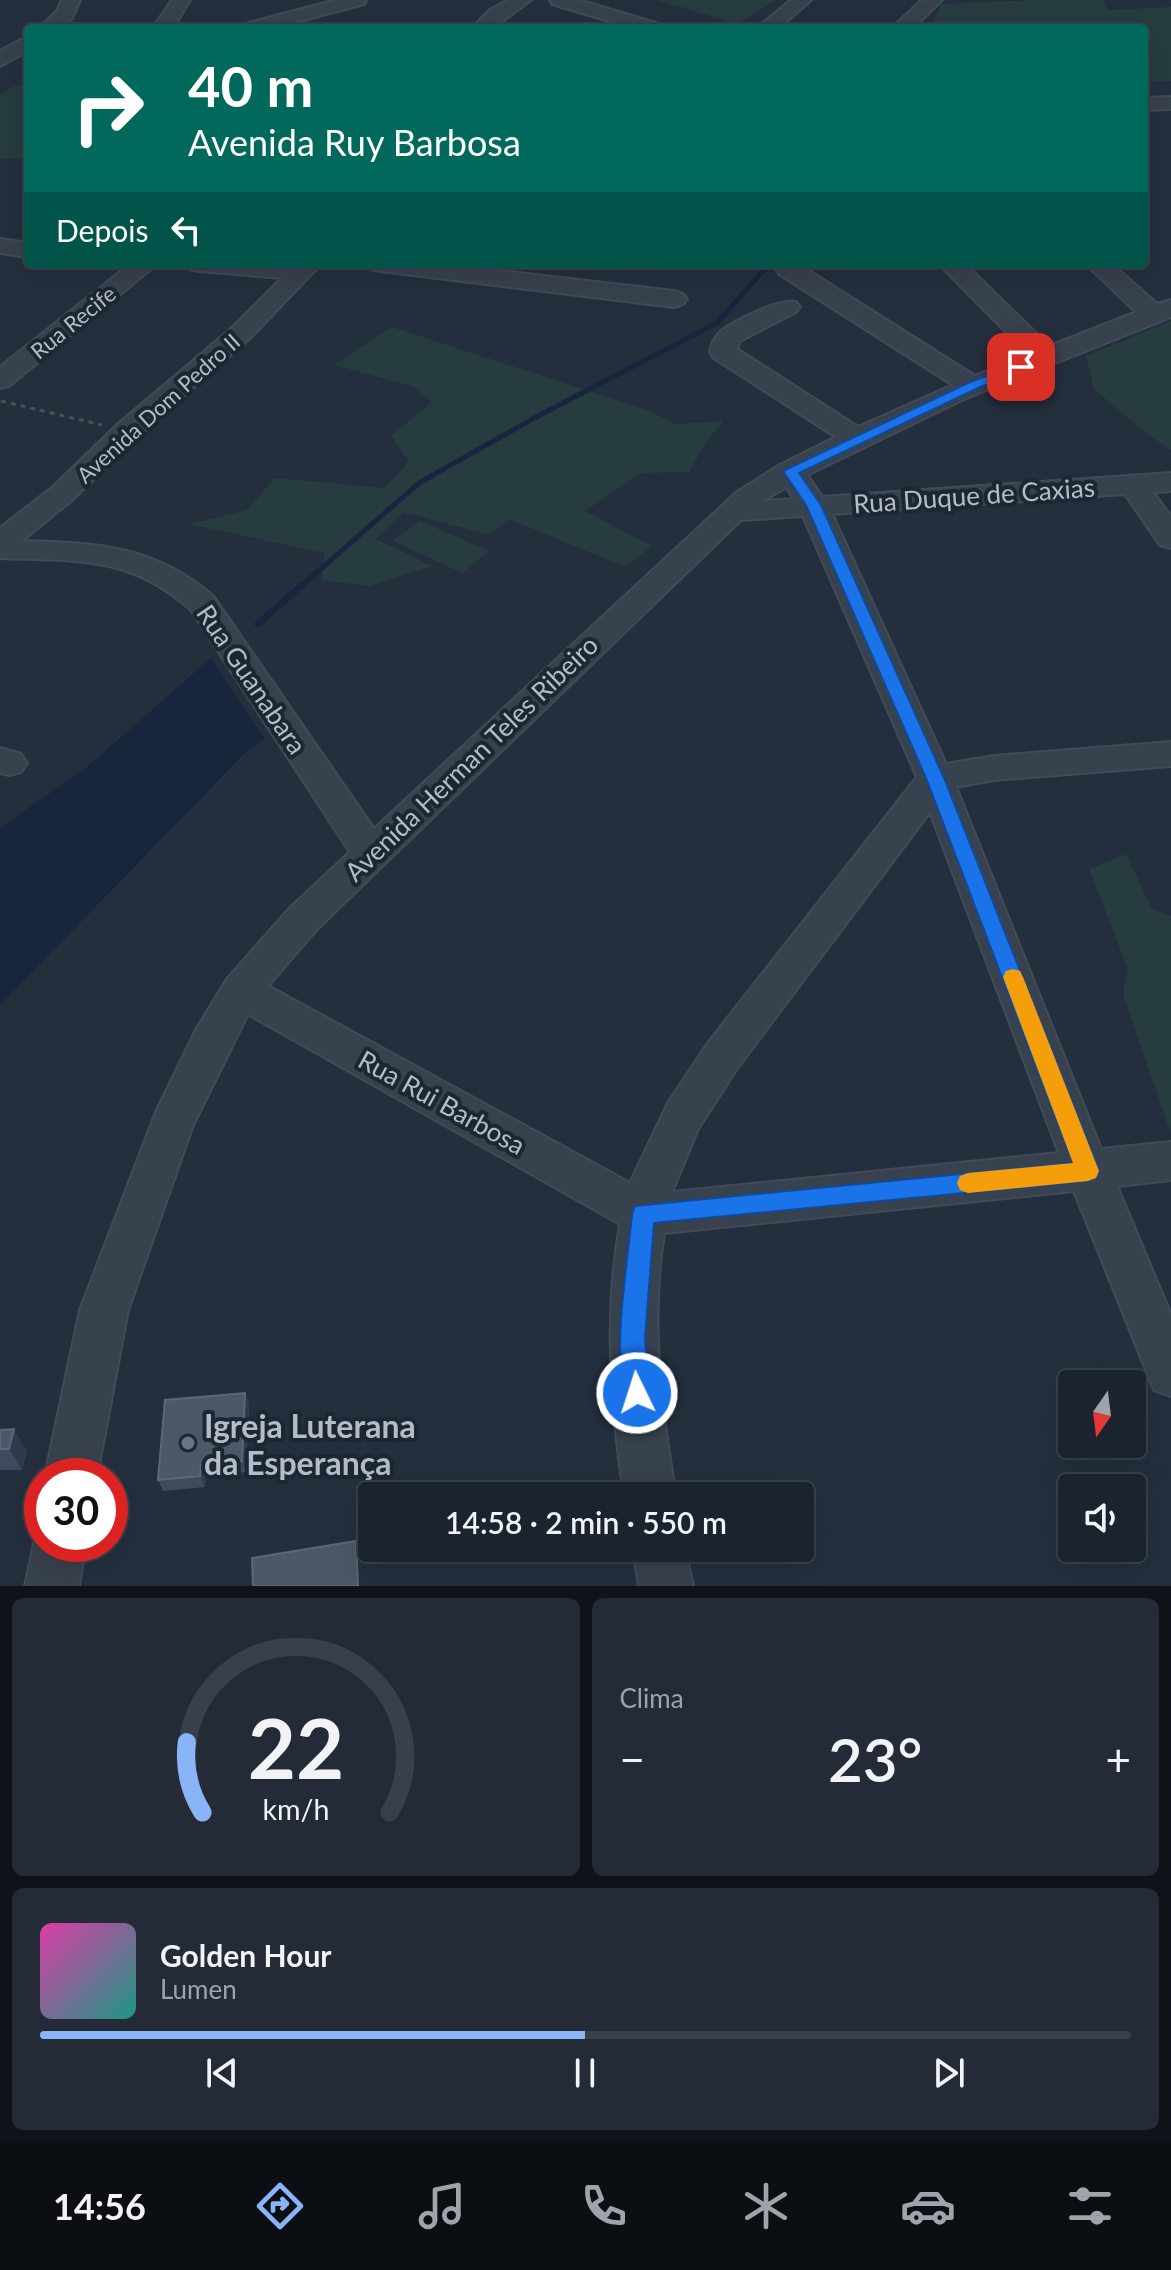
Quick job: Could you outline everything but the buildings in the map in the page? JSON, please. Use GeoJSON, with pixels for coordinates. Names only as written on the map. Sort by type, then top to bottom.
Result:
{"type":"FeatureCollection","features":[{"type":"Feature","properties":{"kind":"street"},"geometry":{"type":"LineString","coordinates":[[54,24],[65,14],[71,0]]}},
{"type":"Feature","properties":{"kind":"street"},"geometry":{"type":"LineString","coordinates":[[166,24],[181,0]]}},
{"type":"Feature","properties":{"kind":"street"},"geometry":{"type":"LineString","coordinates":[[486,24],[522,0]]}},
{"type":"Feature","properties":{"kind":"street"},"geometry":{"type":"LineString","coordinates":[[559,0],[639,24]]}},
{"type":"Feature","properties":{"kind":"street"},"geometry":{"type":"LineString","coordinates":[[772,24],[802,0]]}},
{"type":"Feature","properties":{"kind":"street"},"geometry":{"type":"LineString","coordinates":[[906,24],[933,0]]}},
{"type":"Feature","properties":{"kind":"street"},"geometry":{"type":"LineString","coordinates":[[276,24],[365,9]]}},
{"type":"Feature","properties":{"kind":"street"},"geometry":{"type":"LineString","coordinates":[[0,60],[24,45]]}},
{"type":"Feature","properties":{"kind":"street"},"geometry":{"type":"LineString","coordinates":[[1148,104],[1171,103]]}},
{"type":"Feature","properties":{"kind":"street","name":"Rua Recife"},"geometry":{"type":"LineString","coordinates":[[0,380],[140,268]]}},
{"type":"Feature","properties":{"kind":"street","name":"Avenida Dom Pedro II"},"geometry":{"type":"LineString","coordinates":[[0,546],[242,332],[305,268]]}},
{"type":"Feature","properties":{"kind":"street"},"geometry":{"type":"LineString","coordinates":[[414,268],[674,299]]}},
{"type":"Feature","properties":{"kind":"street"},"geometry":{"type":"LineString","coordinates":[[788,268],[973,386]]}},
{"type":"Feature","properties":{"kind":"street"},"geometry":{"type":"LineString","coordinates":[[955,268],[1045,357]]}},
{"type":"Feature","properties":{"kind":"street"},"geometry":{"type":"LineString","coordinates":[[1104,268],[1163,311]]}},
{"type":"Feature","properties":{"kind":"street"},"geometry":{"type":"LineString","coordinates":[[787,307],[731,336],[725,342],[723,352],[858,439]]}},
{"type":"Feature","properties":{"kind":"street","name":"Avenida Herman Teles Ribeiro"},"geometry":{"type":"LineString","coordinates":[[75,1458],[104,1310],[171,1125],[212,1040],[241,990],[303,919],[729,512],[790,471],[858,439],[973,386],[1163,311]]}},
{"type":"Feature","properties":{"kind":"street"},"geometry":{"type":"LineString","coordinates":[[790,471],[813,505],[935,778],[1088,1171],[1171,1373]]}},
{"type":"Feature","properties":{"kind":"street","name":"Rua Duque de Caxias"},"geometry":{"type":"LineString","coordinates":[[729,512],[1171,482]]}},
{"type":"Feature","properties":{"kind":"street"},"geometry":{"type":"LineString","coordinates":[[1134,485],[1171,539]]}},
{"type":"Feature","properties":{"kind":"street","name":"Rua Guanabara"},"geometry":{"type":"LineString","coordinates":[[0,546],[105,554],[148,564],[172,575],[186,586],[202,603],[371,853]]}},
{"type":"Feature","properties":{"kind":"street"},"geometry":{"type":"LineString","coordinates":[[647,1482],[641,1448],[633,1338],[644,1214],[667,1147],[721,1060],[935,778],[994,768],[1171,754]]}},
{"type":"Feature","properties":{"kind":"street"},"geometry":{"type":"LineString","coordinates":[[895,832],[915,824],[955,826]]}},
{"type":"Feature","properties":{"kind":"street","name":"Rua Rui Barbosa"},"geometry":{"type":"LineString","coordinates":[[241,990],[644,1214]]}},
{"type":"Feature","properties":{"kind":"street"},"geometry":{"type":"LineString","coordinates":[[644,1214],[1171,1161]]}},
{"type":"Feature","properties":{"kind":"street"},"geometry":{"type":"LineString","coordinates":[[52,1586],[57,1562]]}},
{"type":"Feature","properties":{"kind":"street"},"geometry":{"type":"LineString","coordinates":[[662,1562],[666,1586]]}},
{"type":"Feature","properties":{"kind":"path"},"geometry":{"type":"LineString","coordinates":[[0,401],[127,431]]}},
{"type":"Feature","properties":{"kind":"green space"},"geometry":{"type":"Polygon","coordinates":[[[656,0],[776,0],[737,24],[656,0]]]}},
{"type":"Feature","properties":{"kind":"green space"},"geometry":{"type":"Polygon","coordinates":[[[1104,0],[1107,10],[1171,7],[1171,81],[1148,82],[1148,24],[933,24],[941,4],[1104,0]]]}},
{"type":"Feature","properties":{"kind":"green space"},"geometry":{"type":"Polygon","coordinates":[[[24,85],[24,159],[2,159],[0,163],[0,95],[12,87],[24,85]]]}},
{"type":"Feature","properties":{"kind":"green space"},"geometry":{"type":"Polygon","coordinates":[[[1171,321],[1171,450],[1094,389],[1086,356],[1171,321]]]}},
{"type":"Feature","properties":{"kind":"green space"},"geometry":{"type":"Polygon","coordinates":[[[392,327],[647,410],[676,424],[723,421],[706,442],[689,472],[641,473],[585,511],[652,546],[625,567],[509,519],[490,535],[403,512],[376,539],[432,566],[369,586],[322,580],[324,553],[189,524],[248,510],[274,478],[385,488],[409,461],[391,436],[432,402],[412,386],[334,365],[392,327]]]}},
{"type":"Feature","properties":{"kind":"green space"},"geometry":{"type":"Polygon","coordinates":[[[420,521],[489,551],[462,573],[393,541],[420,521]]]}},
{"type":"Feature","properties":{"kind":"green space"},"geometry":{"type":"Polygon","coordinates":[[[1126,854],[1152,909],[1171,916],[1171,1134],[1123,994],[1128,969],[1089,869],[1126,854]]]}},
{"type":"Feature","properties":{"kind":"water"},"geometry":{"type":"Polygon","coordinates":[[[211,658],[264,738],[243,755],[0,1005],[0,828],[87,767],[211,658]]]}},
{"type":"Feature","properties":{"kind":"waterway"},"geometry":{"type":"LineString","coordinates":[[300,587],[419,483],[536,417],[717,323],[765,268]]}},
{"type":"Feature","properties":{"kind":"waterway"},"geometry":{"type":"LineString","coordinates":[[258,624],[302,585]]}},
{"type":"Feature","properties":{"kind":"slow traffic"},"geometry":{"type":"LineString","coordinates":[[968,1183],[1088,1171],[1013,977]]}},
{"type":"Feature","properties":{"kind":"place","name":"Igreja Luterana da Esperança"},"geometry":{"type":"Point","coordinates":[188,1443]}},
{"type":"Feature","properties":{"kind":"route"},"geometry":{"type":"LineString","coordinates":[[637,1393],[633,1338],[644,1214],[1088,1171],[935,778],[813,505],[790,471],[1021,367]]}}]}
